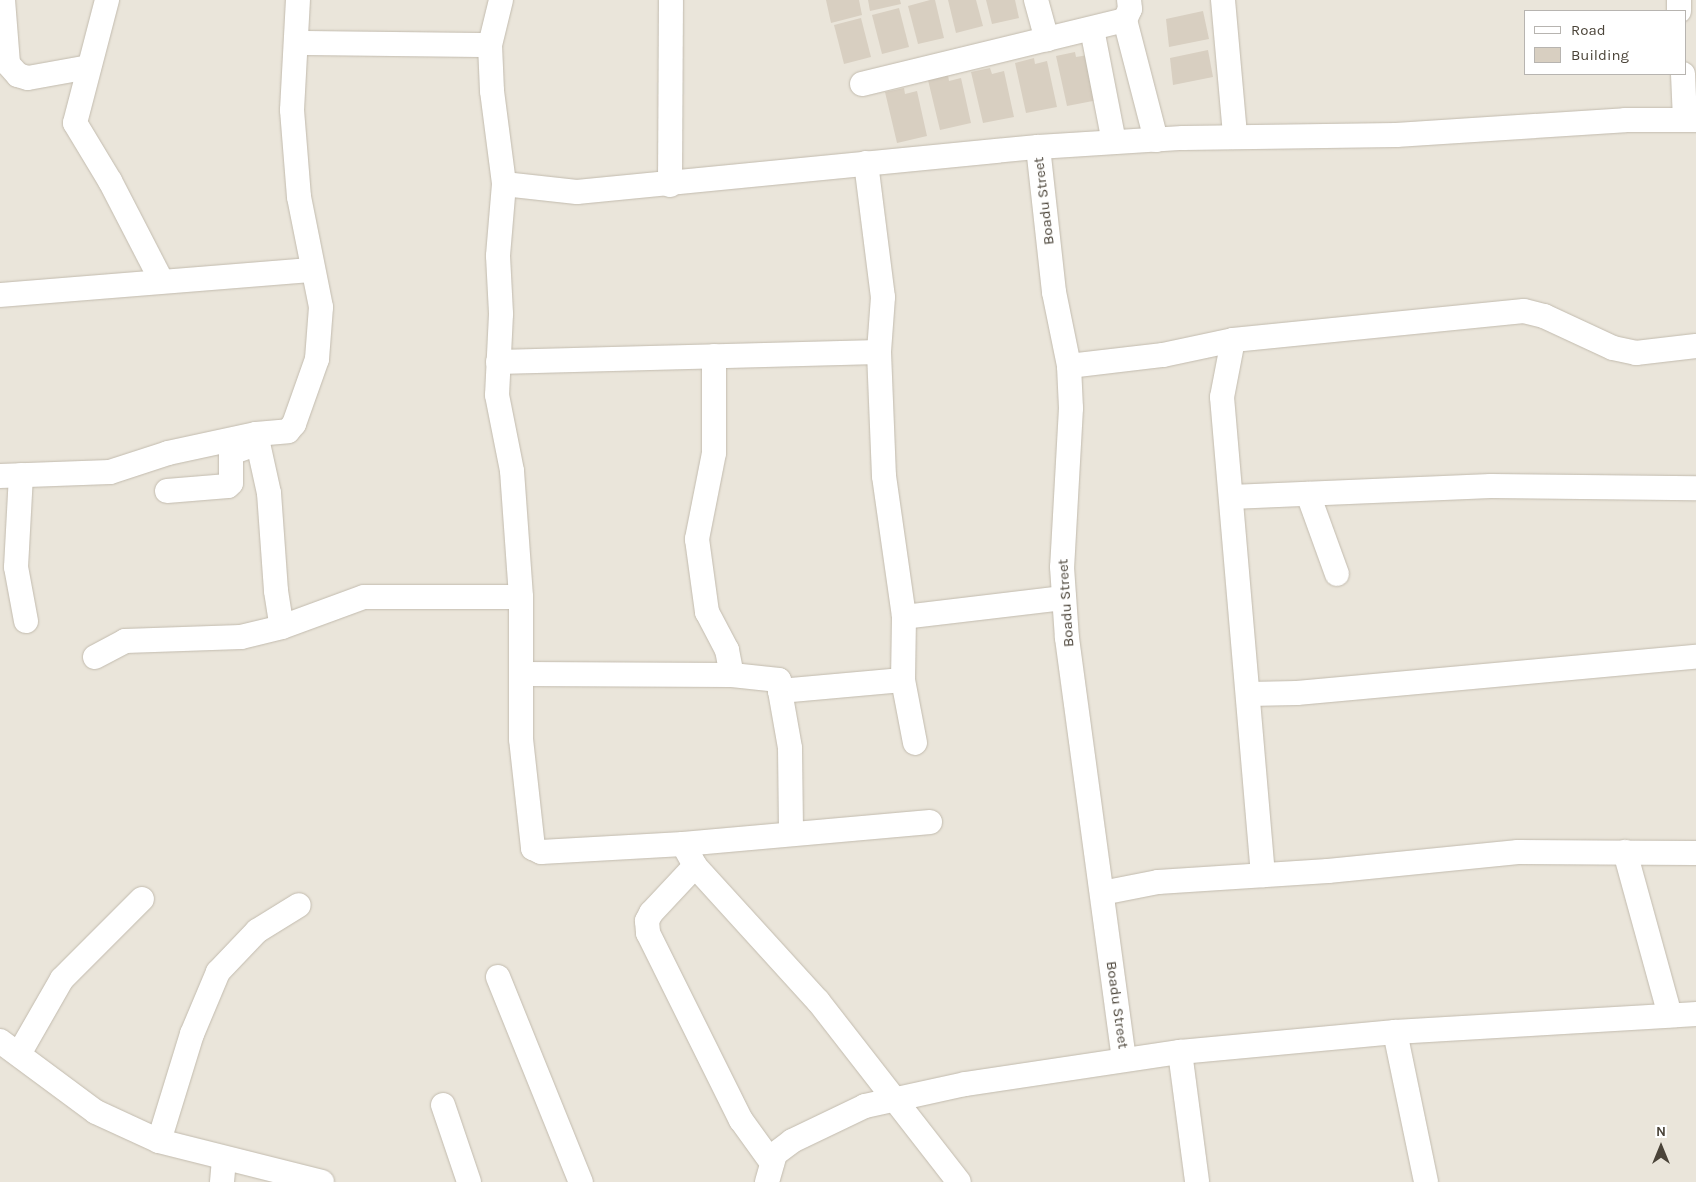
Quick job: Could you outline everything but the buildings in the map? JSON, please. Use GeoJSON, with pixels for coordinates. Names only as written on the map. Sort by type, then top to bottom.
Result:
{"type":"FeatureCollection","features":[{"type":"Feature","properties":{"kind":"street"},"geometry":{"type":"LineString","coordinates":[[3,0],[8,64],[18,75],[28,78],[89,67]]}},
{"type":"Feature","properties":{"kind":"street"},"geometry":{"type":"LineString","coordinates":[[107,0],[74,123],[110,181],[161,280]]}},
{"type":"Feature","properties":{"kind":"street"},"geometry":{"type":"LineString","coordinates":[[26,621],[16,567],[10,476],[110,472],[168,453],[288,431],[294,424],[317,360],[321,307],[312,270],[300,197],[292,110],[298,0]]}},
{"type":"Feature","properties":{"kind":"street"},"geometry":{"type":"LineString","coordinates":[[501,0],[490,45],[492,91],[504,184],[498,256],[501,314],[497,396],[512,471],[522,596],[521,739],[533,848],[541,852],[683,844],[930,822]]}},
{"type":"Feature","properties":{"kind":"street"},"geometry":{"type":"LineString","coordinates":[[670,185],[671,0]]}},
{"type":"Feature","properties":{"kind":"street"},"geometry":{"type":"LineString","coordinates":[[1036,0],[1047,40]]}},
{"type":"Feature","properties":{"kind":"street"},"geometry":{"type":"LineString","coordinates":[[1223,0],[1235,135]]}},
{"type":"Feature","properties":{"kind":"street"},"geometry":{"type":"LineString","coordinates":[[862,84],[1092,29],[1127,10],[1156,140]]}},
{"type":"Feature","properties":{"kind":"street"},"geometry":{"type":"LineString","coordinates":[[1092,29],[1114,142]]}},
{"type":"Feature","properties":{"kind":"street"},"geometry":{"type":"LineString","coordinates":[[296,44],[490,45]]}},
{"type":"Feature","properties":{"kind":"street"},"geometry":{"type":"LineString","coordinates":[[504,184],[577,192],[670,185],[866,163],[1114,142],[1235,135],[1396,135],[1625,120],[1691,120],[1683,75]]}},
{"type":"Feature","properties":{"kind":"street","name":"Boadu Street"},"geometry":{"type":"LineString","coordinates":[[1038,147],[1054,292],[1069,366],[1071,408],[1062,567],[1064,598],[1124,1058]]}},
{"type":"Feature","properties":{"kind":"street"},"geometry":{"type":"LineString","coordinates":[[866,163],[883,297],[878,352],[884,476],[904,617],[902,680],[915,743]]}},
{"type":"Feature","properties":{"kind":"street"},"geometry":{"type":"LineString","coordinates":[[0,294],[161,280],[312,270]]}},
{"type":"Feature","properties":{"kind":"street"},"geometry":{"type":"LineString","coordinates":[[1069,366],[1163,355],[1233,340],[1524,311],[1544,316],[1613,348],[1636,353],[1696,346]]}},
{"type":"Feature","properties":{"kind":"street"},"geometry":{"type":"LineString","coordinates":[[1233,340],[1222,384],[1263,875]]}},
{"type":"Feature","properties":{"kind":"street"},"geometry":{"type":"LineString","coordinates":[[498,362],[878,352]]}},
{"type":"Feature","properties":{"kind":"street"},"geometry":{"type":"LineString","coordinates":[[714,356],[714,454],[697,539],[707,612],[727,650],[732,675]]}},
{"type":"Feature","properties":{"kind":"street"},"geometry":{"type":"LineString","coordinates":[[167,491],[228,486],[231,483],[231,453],[257,438]]}},
{"type":"Feature","properties":{"kind":"street"},"geometry":{"type":"LineString","coordinates":[[257,438],[269,493],[276,590],[282,627]]}},
{"type":"Feature","properties":{"kind":"street"},"geometry":{"type":"LineString","coordinates":[[1231,497],[1491,486],[1696,488]]}},
{"type":"Feature","properties":{"kind":"street"},"geometry":{"type":"LineString","coordinates":[[1308,494],[1337,574]]}},
{"type":"Feature","properties":{"kind":"street"},"geometry":{"type":"LineString","coordinates":[[96,657],[125,641],[241,637],[282,627],[364,596],[522,596]]}},
{"type":"Feature","properties":{"kind":"street"},"geometry":{"type":"LineString","coordinates":[[904,617],[1064,598]]}},
{"type":"Feature","properties":{"kind":"street"},"geometry":{"type":"LineString","coordinates":[[1249,694],[1306,693],[1447,677],[1696,657]]}},
{"type":"Feature","properties":{"kind":"street"},"geometry":{"type":"LineString","coordinates":[[522,674],[732,675],[779,680],[790,748],[791,834]]}},
{"type":"Feature","properties":{"kind":"street"},"geometry":{"type":"LineString","coordinates":[[780,691],[902,680]]}},
{"type":"Feature","properties":{"kind":"street"},"geometry":{"type":"LineString","coordinates":[[683,844],[695,866],[818,1001],[896,1098],[959,1182]]}},
{"type":"Feature","properties":{"kind":"street"},"geometry":{"type":"LineString","coordinates":[[1102,893],[1158,882],[1263,875],[1518,852],[1696,853]]}},
{"type":"Feature","properties":{"kind":"street"},"geometry":{"type":"LineString","coordinates":[[1626,852],[1670,1015]]}},
{"type":"Feature","properties":{"kind":"street"},"geometry":{"type":"LineString","coordinates":[[695,866],[651,912],[647,921],[648,933],[769,1173]]}},
{"type":"Feature","properties":{"kind":"street"},"geometry":{"type":"LineString","coordinates":[[142,900],[62,979],[9,1047],[96,1112],[223,1171],[322,1182]]}},
{"type":"Feature","properties":{"kind":"street"},"geometry":{"type":"LineString","coordinates":[[159,1141],[192,1034],[218,972],[257,931],[299,905]]}},
{"type":"Feature","properties":{"kind":"street"},"geometry":{"type":"LineString","coordinates":[[498,977],[581,1182]]}},
{"type":"Feature","properties":{"kind":"street"},"geometry":{"type":"LineString","coordinates":[[769,1173],[775,1154],[792,1141],[865,1106],[896,1098],[1124,1058],[1395,1032],[1696,1014]]}},
{"type":"Feature","properties":{"kind":"street"},"geometry":{"type":"LineString","coordinates":[[1395,1032],[1426,1182]]}},
{"type":"Feature","properties":{"kind":"street"},"geometry":{"type":"LineString","coordinates":[[1180,1052],[1197,1182]]}},
{"type":"Feature","properties":{"kind":"street"},"geometry":{"type":"LineString","coordinates":[[442,1105],[469,1182]]}},
{"type":"Feature","properties":{"kind":"shaded area"},"geometry":{"type":"Polygon","coordinates":[[[0,0],[1696,0],[1696,1182],[0,1182],[0,0]]]}}]}
